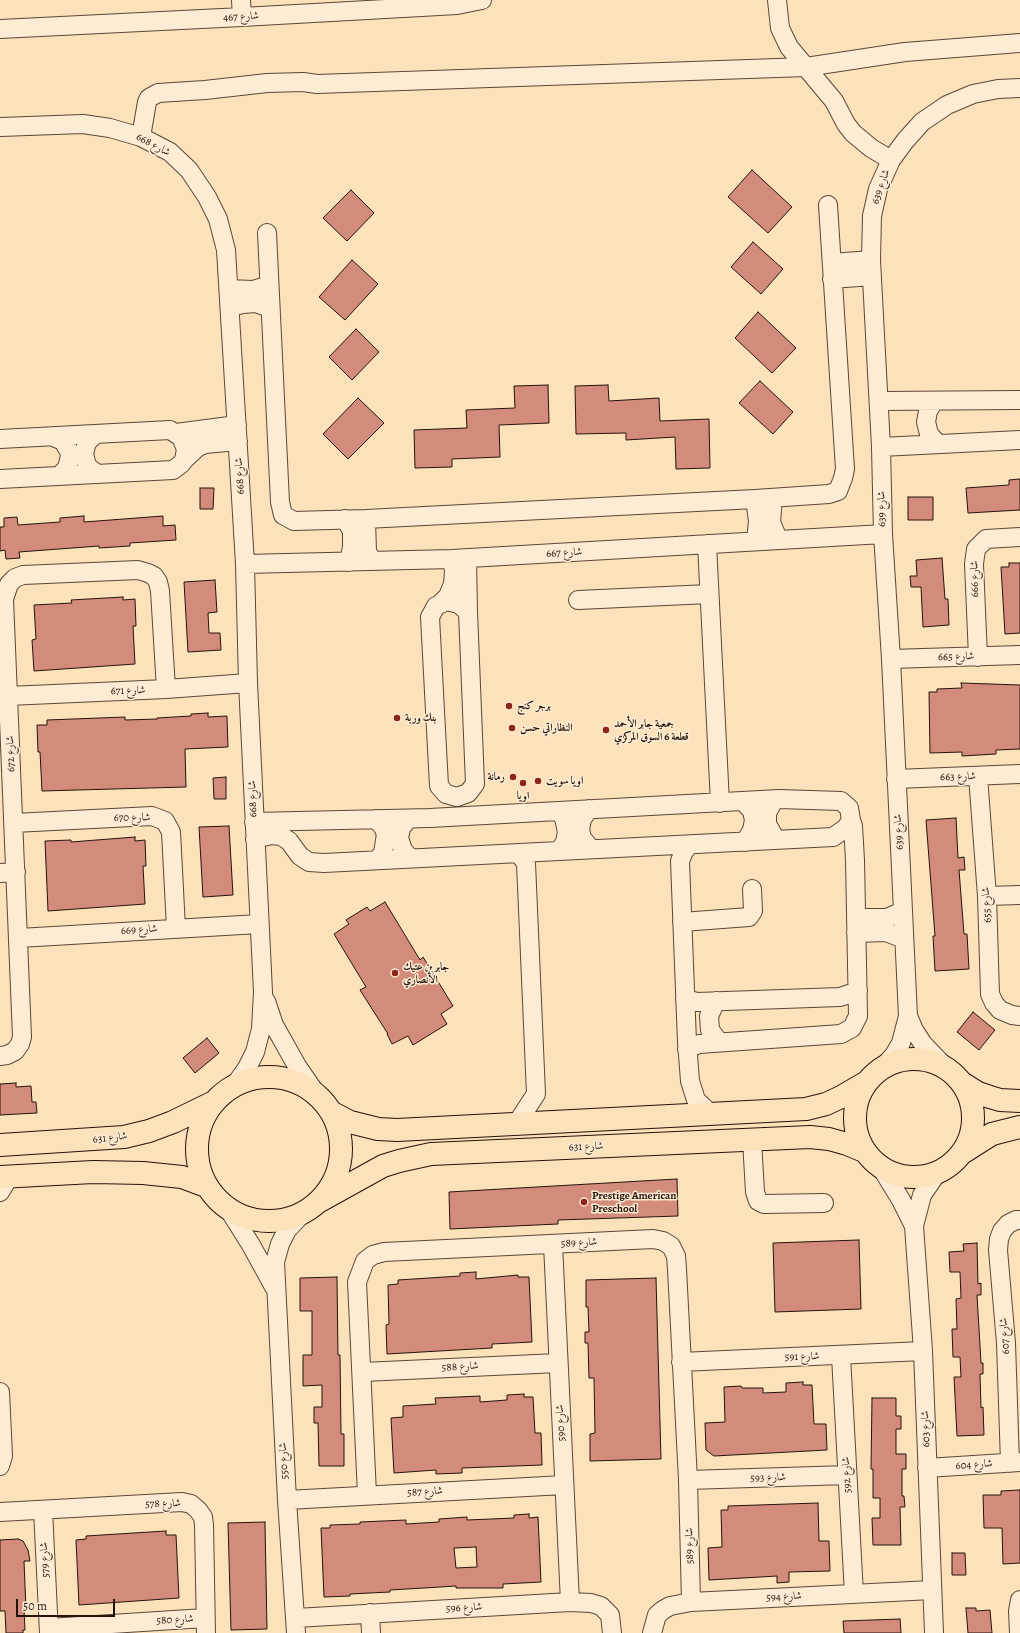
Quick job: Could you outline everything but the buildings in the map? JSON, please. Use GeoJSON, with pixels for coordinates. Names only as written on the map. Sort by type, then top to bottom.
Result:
{"type":"FeatureCollection","features":[{"type":"Feature","properties":{"kind":"main road"},"geometry":{"type":"LineString","coordinates":[[331,1112],[350,1122],[378,1129],[397,1130],[806,1109],[836,1099],[865,1083],[884,1066],[904,1059],[915,1058],[930,1061],[945,1067],[962,1083],[978,1093],[1000,1100],[1020,1101]]}},
{"type":"Feature","properties":{"kind":"main road"},"geometry":{"type":"LineString","coordinates":[[229,1210],[217,1200],[206,1186],[198,1165],[197,1143],[202,1121],[214,1102],[224,1092],[235,1085],[263,1077],[292,1081],[317,1095],[331,1112],[340,1135],[340,1159],[333,1183],[311,1207]]}},
{"type":"Feature","properties":{"kind":"main road"},"geometry":{"type":"LineString","coordinates":[[865,1083],[856,1105],[854,1117],[858,1140],[872,1161],[882,1169],[909,1178],[919,1178],[937,1173],[951,1165],[962,1153],[969,1140],[973,1126],[973,1111],[969,1096],[962,1083]]}},
{"type":"Feature","properties":{"kind":"main road","name":"شارع 631"},"geometry":{"type":"LineString","coordinates":[[0,1145],[124,1138],[173,1122],[214,1102]]}},
{"type":"Feature","properties":{"kind":"main road"},"geometry":{"type":"LineString","coordinates":[[962,1153],[992,1134],[1020,1127]]}},
{"type":"Feature","properties":{"kind":"main road","name":"شارع 631"},"geometry":{"type":"LineString","coordinates":[[229,1210],[254,1220],[280,1221],[311,1207],[383,1166],[431,1154],[810,1137],[829,1139],[864,1151]]}},
{"type":"Feature","properties":{"kind":"main road"},"geometry":{"type":"LineString","coordinates":[[3,1182],[92,1172],[143,1173],[182,1177],[206,1186]]}},
{"type":"Feature","properties":{"kind":"street","name":"شارع 467"},"geometry":{"type":"LineString","coordinates":[[0,29],[242,9],[458,5],[482,0]]}},
{"type":"Feature","properties":{"kind":"street"},"geometry":{"type":"LineString","coordinates":[[777,0],[778,18],[784,38],[789,47],[834,101],[846,124],[853,133],[871,148],[891,160]]}},
{"type":"Feature","properties":{"kind":"street"},"geometry":{"type":"LineString","coordinates":[[141,137],[147,102],[153,95],[158,93],[205,90],[267,83],[303,82],[317,84],[806,67],[905,52],[1020,43]]}},
{"type":"Feature","properties":{"kind":"street","name":"شارع 639"},"geometry":{"type":"LineString","coordinates":[[884,1066],[894,1055],[901,1043],[908,1016],[891,659],[882,534],[881,446],[871,268],[872,216],[878,189],[891,160],[922,122],[946,105],[973,94],[998,89],[1020,88]]}},
{"type":"Feature","properties":{"kind":"street","name":"شارع 668"},"geometry":{"type":"LineString","coordinates":[[0,127],[83,124],[110,128],[141,137],[170,152],[189,170],[207,198],[218,219],[226,250],[238,433],[254,830],[263,992],[261,1029],[247,1068],[235,1085]]}},
{"type":"Feature","properties":{"kind":"street"},"geometry":{"type":"LineString","coordinates":[[267,233],[280,502],[283,515],[294,521],[366,519],[773,498],[828,494],[838,491],[841,486],[844,469],[828,205]]}},
{"type":"Feature","properties":{"kind":"street"},"geometry":{"type":"LineString","coordinates":[[832,271],[871,268]]}},
{"type":"Feature","properties":{"kind":"street"},"geometry":{"type":"LineString","coordinates":[[229,289],[253,290],[269,285]]}},
{"type":"Feature","properties":{"kind":"street"},"geometry":{"type":"LineString","coordinates":[[230,307],[256,303],[270,308]]}},
{"type":"Feature","properties":{"kind":"street"},"geometry":{"type":"LineString","coordinates":[[879,401],[1016,402]]}},
{"type":"Feature","properties":{"kind":"street"},"geometry":{"type":"LineString","coordinates":[[934,401],[928,410],[926,422],[930,434],[938,444]]}},
{"type":"Feature","properties":{"kind":"street"},"geometry":{"type":"LineString","coordinates":[[0,439],[170,430],[176,433],[185,443],[186,449],[184,460]]}},
{"type":"Feature","properties":{"kind":"street"},"geometry":{"type":"LineString","coordinates":[[176,433],[238,433]]}},
{"type":"Feature","properties":{"kind":"street"},"geometry":{"type":"LineString","coordinates":[[0,479],[173,470],[178,468],[198,447],[238,433]]}},
{"type":"Feature","properties":{"kind":"street"},"geometry":{"type":"LineString","coordinates":[[96,434],[87,442],[84,454],[87,466],[97,474]]}},
{"type":"Feature","properties":{"kind":"street"},"geometry":{"type":"LineString","coordinates":[[53,436],[63,441],[69,451],[70,456],[67,468],[58,476]]}},
{"type":"Feature","properties":{"kind":"street"},"geometry":{"type":"LineString","coordinates":[[881,446],[1018,440]]}},
{"type":"Feature","properties":{"kind":"street"},"geometry":{"type":"LineString","coordinates":[[773,498],[771,522],[778,539]]}},
{"type":"Feature","properties":{"kind":"street"},"geometry":{"type":"LineString","coordinates":[[755,499],[758,522],[756,541]]}},
{"type":"Feature","properties":{"kind":"street"},"geometry":{"type":"LineString","coordinates":[[345,519],[352,531],[352,547],[349,562]]}},
{"type":"Feature","properties":{"kind":"street"},"geometry":{"type":"LineString","coordinates":[[366,519],[367,552],[373,561]]}},
{"type":"Feature","properties":{"kind":"street","name":"شارع 667"},"geometry":{"type":"LineString","coordinates":[[244,564],[460,558],[882,534]]}},
{"type":"Feature","properties":{"kind":"street","name":"شارع 666"},"geometry":{"type":"LineString","coordinates":[[978,657],[974,564],[976,549],[986,539],[1020,537]]}},
{"type":"Feature","properties":{"kind":"street"},"geometry":{"type":"LineString","coordinates":[[707,544],[720,803]]}},
{"type":"Feature","properties":{"kind":"street"},"geometry":{"type":"LineString","coordinates":[[430,818],[438,802],[438,786],[430,617],[432,611],[448,596],[453,584],[454,571],[460,558]]}},
{"type":"Feature","properties":{"kind":"street"},"geometry":{"type":"LineString","coordinates":[[460,558],[468,612],[475,784],[474,791],[476,804],[483,815]]}},
{"type":"Feature","properties":{"kind":"street","name":"شارع 672"},"geometry":{"type":"LineString","coordinates":[[0,1056],[15,1051],[20,1044],[22,1037],[19,938],[8,873],[14,823],[4,599],[9,584],[15,578],[23,575],[138,570],[154,576],[158,582],[160,592],[166,690]]}},
{"type":"Feature","properties":{"kind":"street"},"geometry":{"type":"LineString","coordinates":[[578,600],[709,594]]}},
{"type":"Feature","properties":{"kind":"street"},"geometry":{"type":"LineString","coordinates":[[442,603],[453,602],[464,607],[468,612]]}},
{"type":"Feature","properties":{"kind":"street","name":"شارع 665"},"geometry":{"type":"LineString","coordinates":[[891,659],[1020,655]]}},
{"type":"Feature","properties":{"kind":"street","name":"شارع 671"},"geometry":{"type":"LineString","coordinates":[[8,696],[166,690],[248,683]]}},
{"type":"Feature","properties":{"kind":"street","name":"شارع 663"},"geometry":{"type":"LineString","coordinates":[[896,779],[1020,774]]}},
{"type":"Feature","properties":{"kind":"street","name":"شارع 655"},"geometry":{"type":"LineString","coordinates":[[978,776],[987,896],[990,994],[994,1003],[1000,1010],[1012,1015],[1020,1016]]}},
{"type":"Feature","properties":{"kind":"street"},"geometry":{"type":"LineString","coordinates":[[438,786],[446,794],[457,797],[468,793],[475,784]]}},
{"type":"Feature","properties":{"kind":"street"},"geometry":{"type":"LineString","coordinates":[[254,830],[304,821],[430,818],[744,801],[828,799],[841,801],[849,808],[853,826],[858,1016],[852,1028],[841,1034],[719,1042],[699,1044],[687,1049]]}},
{"type":"Feature","properties":{"kind":"street"},"geometry":{"type":"LineString","coordinates":[[774,800],[767,812],[766,824],[776,840]]}},
{"type":"Feature","properties":{"kind":"street"},"geometry":{"type":"LineString","coordinates":[[744,801],[752,811],[754,820],[752,830],[745,842]]}},
{"type":"Feature","properties":{"kind":"street"},"geometry":{"type":"LineString","coordinates":[[589,810],[582,819],[580,830],[582,838],[591,849]]}},
{"type":"Feature","properties":{"kind":"street"},"geometry":{"type":"LineString","coordinates":[[558,811],[564,818],[568,832],[565,842],[559,851]]}},
{"type":"Feature","properties":{"kind":"street","name":"شارع 670"},"geometry":{"type":"LineString","coordinates":[[14,823],[152,816],[165,821],[171,832],[176,928]]}},
{"type":"Feature","properties":{"kind":"street"},"geometry":{"type":"LineString","coordinates":[[408,818],[401,828],[400,838],[402,850],[410,858]]}},
{"type":"Feature","properties":{"kind":"street"},"geometry":{"type":"LineString","coordinates":[[376,819],[383,827],[386,834],[383,853],[377,860]]}},
{"type":"Feature","properties":{"kind":"street"},"geometry":{"type":"LineString","coordinates":[[254,830],[281,836],[289,841],[300,856],[310,862],[833,838],[840,834],[852,820]]}},
{"type":"Feature","properties":{"kind":"street"},"geometry":{"type":"LineString","coordinates":[[294,849],[294,839],[298,828],[304,821]]}},
{"type":"Feature","properties":{"kind":"street"},"geometry":{"type":"LineString","coordinates":[[833,838],[845,847],[854,860]]}},
{"type":"Feature","properties":{"kind":"street"},"geometry":{"type":"LineString","coordinates":[[690,845],[684,851],[680,861],[687,1049],[690,1081],[696,1100],[711,1114]]}},
{"type":"Feature","properties":{"kind":"street"},"geometry":{"type":"LineString","coordinates":[[517,1124],[536,1094],[526,863],[518,853]]}},
{"type":"Feature","properties":{"kind":"street"},"geometry":{"type":"LineString","coordinates":[[682,922],[749,917],[753,911],[752,889]]}},
{"type":"Feature","properties":{"kind":"street"},"geometry":{"type":"LineString","coordinates":[[987,896],[1020,895]]}},
{"type":"Feature","properties":{"kind":"street"},"geometry":{"type":"LineString","coordinates":[[856,926],[903,912]]}},
{"type":"Feature","properties":{"kind":"street","name":"شارع 669"},"geometry":{"type":"LineString","coordinates":[[19,938],[259,924]]}},
{"type":"Feature","properties":{"kind":"street"},"geometry":{"type":"LineString","coordinates":[[856,926],[886,932],[904,939]]}},
{"type":"Feature","properties":{"kind":"street"},"geometry":{"type":"LineString","coordinates":[[685,999],[697,1002],[840,997],[858,991]]}},
{"type":"Feature","properties":{"kind":"street","name":"شارع 668"},"geometry":{"type":"LineString","coordinates":[[263,992],[274,1025],[297,1066],[317,1095]]}},
{"type":"Feature","properties":{"kind":"street"},"geometry":{"type":"LineString","coordinates":[[716,1001],[709,1016],[710,1030],[719,1042]]}},
{"type":"Feature","properties":{"kind":"street","name":"شارع 639"},"geometry":{"type":"LineString","coordinates":[[908,1016],[922,1044],[945,1067]]}},
{"type":"Feature","properties":{"kind":"street"},"geometry":{"type":"LineString","coordinates":[[752,1140],[755,1192],[758,1201],[764,1204],[824,1203]]}},
{"type":"Feature","properties":{"kind":"street","name":"شارع 603"},"geometry":{"type":"LineString","coordinates":[[882,1169],[898,1195],[914,1226]]}},
{"type":"Feature","properties":{"kind":"street","name":"شارع 603"},"geometry":{"type":"LineString","coordinates":[[934,1633],[923,1352],[914,1226],[922,1195],[937,1173]]}},
{"type":"Feature","properties":{"kind":"street","name":"شارع 550"},"geometry":{"type":"LineString","coordinates":[[296,1626],[287,1500],[275,1290],[275,1262],[286,1230],[311,1207]]}},
{"type":"Feature","properties":{"kind":"street","name":"شارع 550"},"geometry":{"type":"LineString","coordinates":[[229,1210],[251,1245],[275,1290]]}},
{"type":"Feature","properties":{"kind":"street","name":"شارع 607"},"geometry":{"type":"LineString","coordinates":[[1015,1462],[1013,1342],[998,1250],[999,1239],[1002,1231],[1008,1224],[1016,1220],[1020,1220]]}},
{"type":"Feature","properties":{"kind":"street","name":"شارع 589"},"geometry":{"type":"LineString","coordinates":[[367,1494],[357,1282],[365,1261],[384,1252],[653,1240],[663,1241],[671,1246],[677,1262],[688,1480],[691,1602]]}},
{"type":"Feature","properties":{"kind":"street","name":"شارع 590"},"geometry":{"type":"LineString","coordinates":[[553,1244],[570,1602]]}},
{"type":"Feature","properties":{"kind":"street","name":"شارع 591"},"geometry":{"type":"LineString","coordinates":[[681,1362],[923,1352]]}},
{"type":"Feature","properties":{"kind":"street","name":"شارع 592"},"geometry":{"type":"LineString","coordinates":[[841,1356],[854,1594]]}},
{"type":"Feature","properties":{"kind":"street","name":"شارع 588"},"geometry":{"type":"LineString","coordinates":[[362,1372],[558,1363]]}},
{"type":"Feature","properties":{"kind":"street"},"geometry":{"type":"LineString","coordinates":[[0,1392],[3,1456],[0,1466]]}},
{"type":"Feature","properties":{"kind":"street","name":"شارع 604"},"geometry":{"type":"LineString","coordinates":[[927,1468],[1015,1462]]}},
{"type":"Feature","properties":{"kind":"street","name":"شارع 593"},"geometry":{"type":"LineString","coordinates":[[688,1480],[847,1475]]}},
{"type":"Feature","properties":{"kind":"street","name":"شارع 587"},"geometry":{"type":"LineString","coordinates":[[287,1500],[367,1494],[564,1485]]}},
{"type":"Feature","properties":{"kind":"street","name":"شارع 578"},"geometry":{"type":"LineString","coordinates":[[0,1512],[182,1502],[192,1504],[203,1517],[204,1525],[206,1626]]}},
{"type":"Feature","properties":{"kind":"street","name":"شارع 579"},"geometry":{"type":"LineString","coordinates":[[43,1510],[49,1630]]}},
{"type":"Feature","properties":{"kind":"street","name":"شارع 594"},"geometry":{"type":"LineString","coordinates":[[652,1633],[657,1615],[663,1610],[670,1606],[691,1602],[932,1590]]}},
{"type":"Feature","properties":{"kind":"street"},"geometry":{"type":"LineString","coordinates":[[1019,1633],[1018,1612],[1020,1600]]}},
{"type":"Feature","properties":{"kind":"street","name":"شارع 596"},"geometry":{"type":"LineString","coordinates":[[296,1626],[370,1613],[591,1602],[606,1610],[610,1615],[612,1633]]}},
{"type":"Feature","properties":{"kind":"street"},"geometry":{"type":"LineString","coordinates":[[370,1613],[371,1633]]}},
{"type":"Feature","properties":{"kind":"street","name":"شارع 580"},"geometry":{"type":"LineString","coordinates":[[49,1630],[206,1626]]}},
{"type":"Feature","properties":{"kind":"place","name":"برجر كنج"},"geometry":{"type":"Point","coordinates":[509,706]}},
{"type":"Feature","properties":{"kind":"place","name":"بنك وربة"},"geometry":{"type":"Point","coordinates":[397,718]}},
{"type":"Feature","properties":{"kind":"place","name":"النظاراتي حسن"},"geometry":{"type":"Point","coordinates":[512,728]}},
{"type":"Feature","properties":{"kind":"place","name":"جمعية جابر الأحمد قطعة 6 السوق المركزي"},"geometry":{"type":"Point","coordinates":[606,730]}},
{"type":"Feature","properties":{"kind":"place","name":"رمانة"},"geometry":{"type":"Point","coordinates":[513,777]}},
{"type":"Feature","properties":{"kind":"place","name":"اويا سويت"},"geometry":{"type":"Point","coordinates":[538,781]}},
{"type":"Feature","properties":{"kind":"place","name":"اويا"},"geometry":{"type":"Point","coordinates":[523,783]}},
{"type":"Feature","properties":{"kind":"place","name":"جابر بن عتيك الأنصاري"},"geometry":{"type":"Point","coordinates":[395,973]}},
{"type":"Feature","properties":{"kind":"place","name":"Prestige American Preschool"},"geometry":{"type":"Point","coordinates":[584,1202]}}]}
